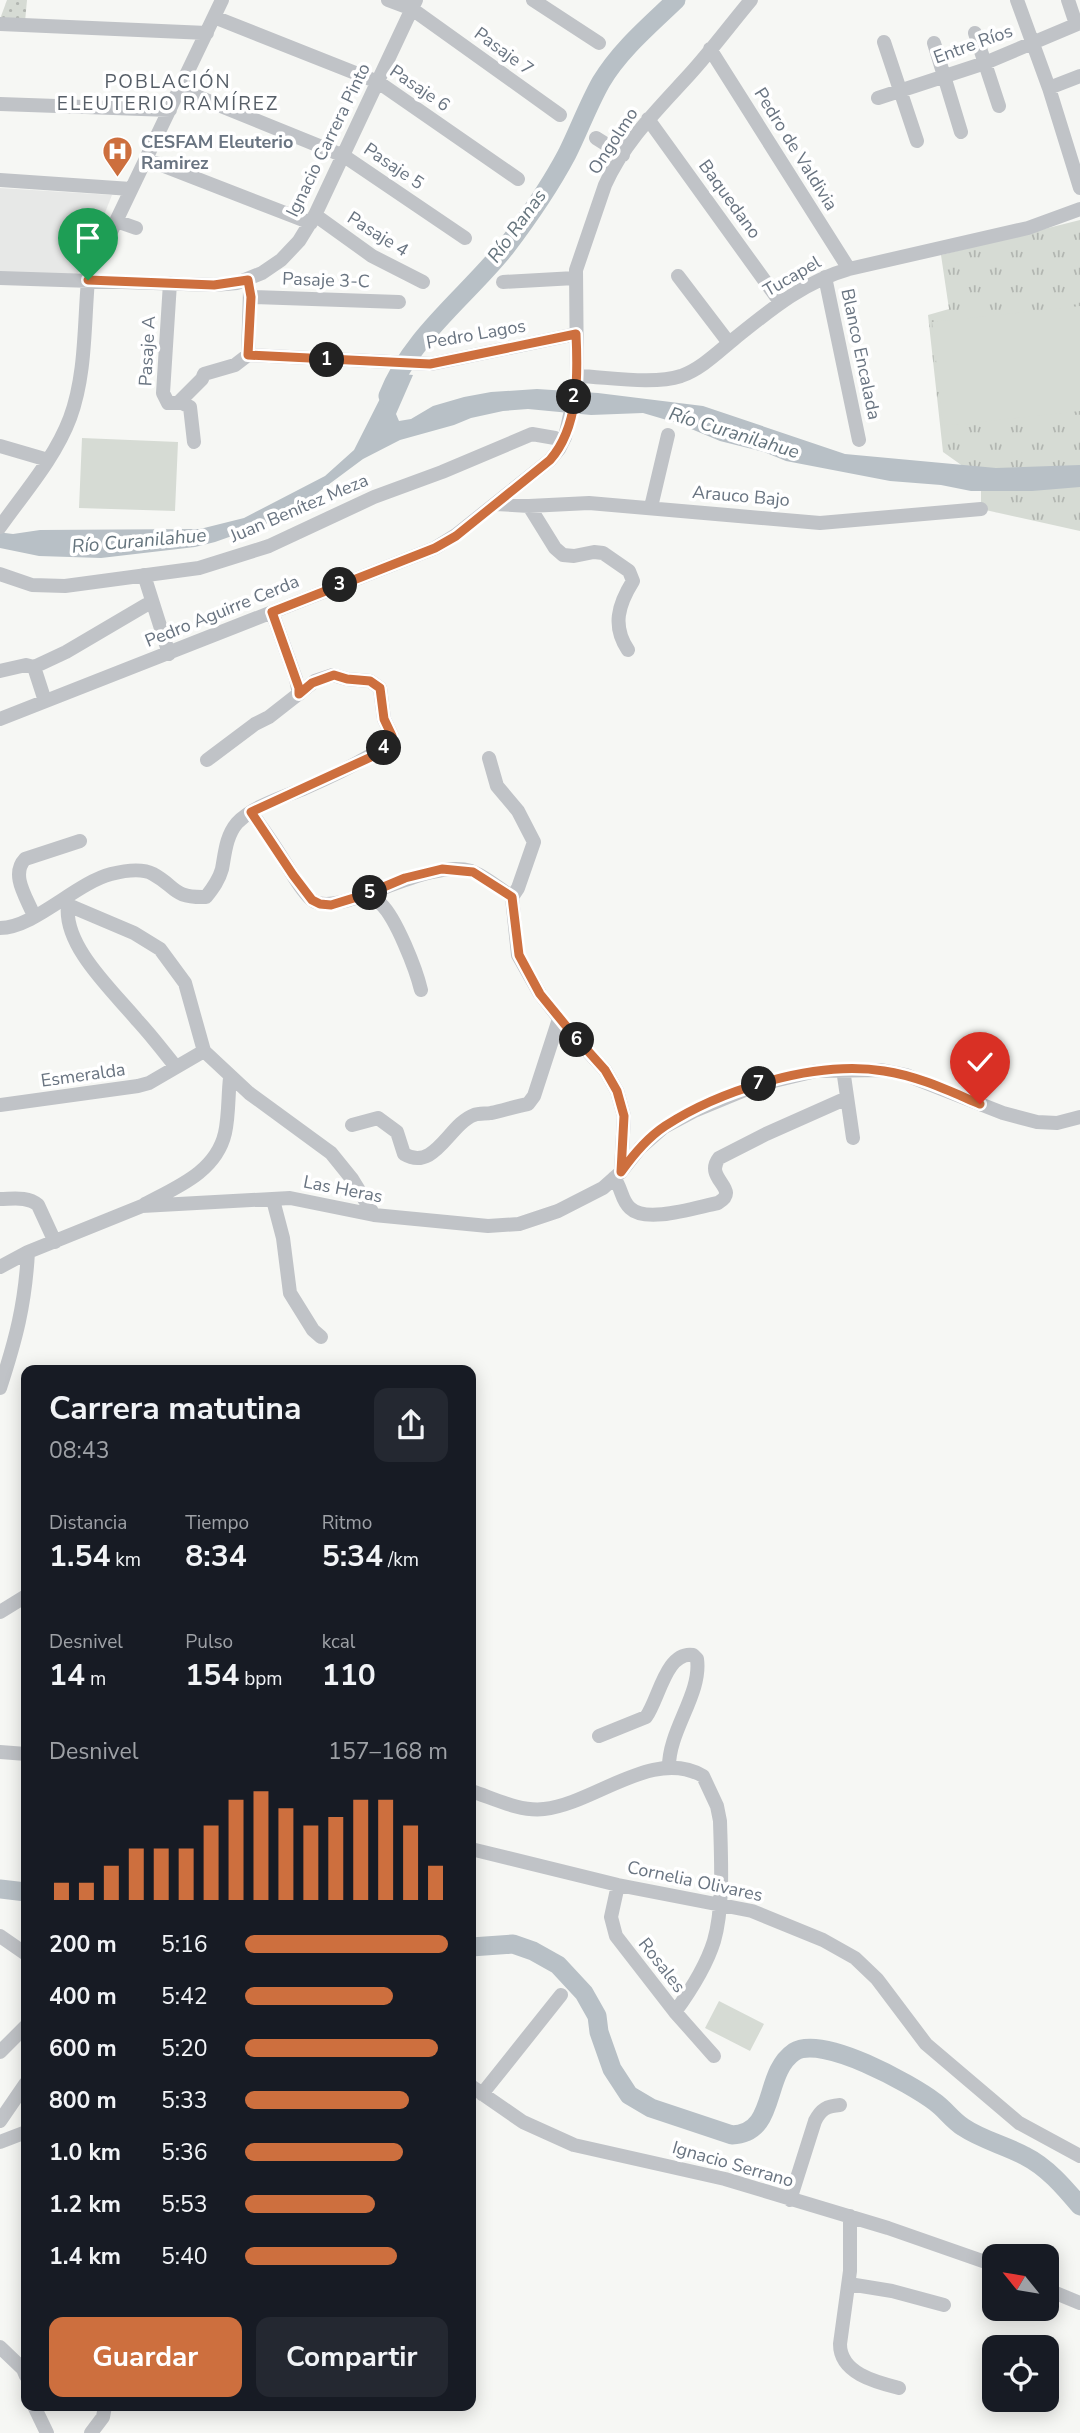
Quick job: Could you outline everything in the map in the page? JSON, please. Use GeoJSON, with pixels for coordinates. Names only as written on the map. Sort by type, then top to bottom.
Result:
{"type":"FeatureCollection","features":[{"type":"Feature","properties":{"kind":"street"},"geometry":{"type":"LineString","coordinates":[[97,261],[222,0]]}},
{"type":"Feature","properties":{"kind":"street","name":"Pasaje 7"},"geometry":{"type":"LineString","coordinates":[[388,0],[414,5],[560,115]]}},
{"type":"Feature","properties":{"kind":"street"},"geometry":{"type":"LineString","coordinates":[[533,0],[599,43]]}},
{"type":"Feature","properties":{"kind":"street","name":"Ongolmo"},"geometry":{"type":"LineString","coordinates":[[578,380],[575,278],[605,185],[648,119],[751,0]]}},
{"type":"Feature","properties":{"kind":"street"},"geometry":{"type":"LineString","coordinates":[[1017,0],[1049,88],[1080,188]]}},
{"type":"Feature","properties":{"kind":"street"},"geometry":{"type":"LineString","coordinates":[[1068,0],[1078,23]]}},
{"type":"Feature","properties":{"kind":"street","name":"Ignacio Carrera Pinto"},"geometry":{"type":"LineString","coordinates":[[0,278],[227,285],[248,280],[271,268],[290,252],[313,219],[414,5]]}},
{"type":"Feature","properties":{"kind":"street","name":"Pasaje 6"},"geometry":{"type":"LineString","coordinates":[[214,17],[378,82],[517,179]]}},
{"type":"Feature","properties":{"kind":"street","name":"Entre Ríos"},"geometry":{"type":"LineString","coordinates":[[878,98],[985,63],[1078,23]]}},
{"type":"Feature","properties":{"kind":"street"},"geometry":{"type":"LineString","coordinates":[[0,24],[206,33]]}},
{"type":"Feature","properties":{"kind":"street"},"geometry":{"type":"LineString","coordinates":[[975,33],[999,106]]}},
{"type":"Feature","properties":{"kind":"street"},"geometry":{"type":"LineString","coordinates":[[884,42],[917,141]]}},
{"type":"Feature","properties":{"kind":"street"},"geometry":{"type":"LineString","coordinates":[[934,43],[961,132]]}},
{"type":"Feature","properties":{"kind":"street","name":"Pedro de Valdivia"},"geometry":{"type":"LineString","coordinates":[[710,50],[849,269]]}},
{"type":"Feature","properties":{"kind":"street"},"geometry":{"type":"LineString","coordinates":[[1049,88],[1080,76]]}},
{"type":"Feature","properties":{"kind":"street","name":"Pasaje 5"},"geometry":{"type":"LineString","coordinates":[[179,89],[344,156],[465,237]]}},
{"type":"Feature","properties":{"kind":"street"},"geometry":{"type":"LineString","coordinates":[[0,104],[170,110]]}},
{"type":"Feature","properties":{"kind":"street","name":"Baquedano"},"geometry":{"type":"LineString","coordinates":[[648,119],[780,302]]}},
{"type":"Feature","properties":{"kind":"street"},"geometry":{"type":"LineString","coordinates":[[596,138],[623,155]]}},
{"type":"Feature","properties":{"kind":"street","name":"Pasaje 4"},"geometry":{"type":"LineString","coordinates":[[146,159],[313,219],[372,256],[423,282]]}},
{"type":"Feature","properties":{"kind":"street"},"geometry":{"type":"LineString","coordinates":[[0,180],[131,189]]}},
{"type":"Feature","properties":{"kind":"street","name":"Tucapel"},"geometry":{"type":"LineString","coordinates":[[578,380],[672,378],[699,367],[780,302],[825,277],[849,269],[1028,228],[1080,209]]}},
{"type":"Feature","properties":{"kind":"street"},"geometry":{"type":"LineString","coordinates":[[116,222],[136,228]]}},
{"type":"Feature","properties":{"kind":"street"},"geometry":{"type":"LineString","coordinates":[[678,276],[729,343]]}},
{"type":"Feature","properties":{"kind":"street","name":"Blanco Encalada"},"geometry":{"type":"LineString","coordinates":[[825,277],[859,440]]}},
{"type":"Feature","properties":{"kind":"street"},"geometry":{"type":"LineString","coordinates":[[503,282],[575,278]]}},
{"type":"Feature","properties":{"kind":"street"},"geometry":{"type":"LineString","coordinates":[[0,527],[48,460],[70,419],[80,382],[88,280]]}},
{"type":"Feature","properties":{"kind":"street"},"geometry":{"type":"LineString","coordinates":[[178,403],[204,374],[234,365],[248,355],[251,297],[248,280]]}},
{"type":"Feature","properties":{"kind":"street","name":"Pasaje A"},"geometry":{"type":"LineString","coordinates":[[170,283],[163,393],[168,403],[190,407],[194,442]]}},
{"type":"Feature","properties":{"kind":"street","name":"Pasaje 3-C"},"geometry":{"type":"LineString","coordinates":[[251,297],[399,302]]}},
{"type":"Feature","properties":{"kind":"street","name":"Pedro Lagos"},"geometry":{"type":"LineString","coordinates":[[248,355],[390,364],[440,364],[576,334]]}},
{"type":"Feature","properties":{"kind":"street","name":"Pedro Aguirre Cerda"},"geometry":{"type":"LineString","coordinates":[[0,719],[435,548],[456,536],[550,460],[565,436],[578,380]]}},
{"type":"Feature","properties":{"kind":"street","name":"Juan Benítez Meza"},"geometry":{"type":"LineString","coordinates":[[0,574],[32,584],[65,586],[199,568],[269,546],[374,497],[532,434],[555,438],[565,436]]}},
{"type":"Feature","properties":{"kind":"street"},"geometry":{"type":"LineString","coordinates":[[652,508],[668,435]]}},
{"type":"Feature","properties":{"kind":"street"},"geometry":{"type":"LineString","coordinates":[[0,446],[48,460]]}},
{"type":"Feature","properties":{"kind":"street","name":"Arauco Bajo"},"geometry":{"type":"LineString","coordinates":[[496,504],[529,506],[589,503],[820,523],[981,509]]}},
{"type":"Feature","properties":{"kind":"street"},"geometry":{"type":"LineString","coordinates":[[529,506],[555,548],[563,555],[603,553],[629,571],[633,581],[621,604],[617,621],[619,634],[628,650]]}},
{"type":"Feature","properties":{"kind":"street"},"geometry":{"type":"LineString","coordinates":[[144,575],[169,654]]}},
{"type":"Feature","properties":{"kind":"street"},"geometry":{"type":"LineString","coordinates":[[0,671],[26,665],[34,667],[66,652],[151,602]]}},
{"type":"Feature","properties":{"kind":"street"},"geometry":{"type":"LineString","coordinates":[[272,612],[299,694]]}},
{"type":"Feature","properties":{"kind":"street"},"geometry":{"type":"LineString","coordinates":[[34,667],[46,701]]}},
{"type":"Feature","properties":{"kind":"street"},"geometry":{"type":"LineString","coordinates":[[0,928],[18,925],[66,902],[75,890],[110,874],[136,870],[153,874],[176,892],[190,897],[206,897],[221,871],[225,847],[237,823],[251,812],[371,757],[391,743],[392,736],[384,719],[380,688],[370,681],[334,675],[312,683],[207,760]]}},
{"type":"Feature","properties":{"kind":"street"},"geometry":{"type":"LineString","coordinates":[[489,758],[498,786],[519,811],[534,842],[512,897],[519,955],[540,994],[605,1070],[617,1091],[624,1116],[621,1170],[626,1205],[640,1214],[671,1213],[718,1203],[726,1194],[725,1187],[714,1173],[719,1158],[847,1098]]}},
{"type":"Feature","properties":{"kind":"street"},"geometry":{"type":"LineString","coordinates":[[251,812],[312,900],[331,905],[405,878],[442,869],[473,872],[512,897]]}},
{"type":"Feature","properties":{"kind":"street"},"geometry":{"type":"LineString","coordinates":[[34,916],[17,873],[19,866],[25,859],[80,841]]}},
{"type":"Feature","properties":{"kind":"street"},"geometry":{"type":"LineString","coordinates":[[367,894],[390,915],[416,969],[421,990]]}},
{"type":"Feature","properties":{"kind":"street"},"geometry":{"type":"LineString","coordinates":[[66,902],[134,933],[160,949],[185,983],[204,1051],[230,1077],[331,1153],[352,1179],[374,1215]]}},
{"type":"Feature","properties":{"kind":"street"},"geometry":{"type":"LineString","coordinates":[[66,902],[67,916],[84,955],[105,985],[176,1067]]}},
{"type":"Feature","properties":{"kind":"street"},"geometry":{"type":"LineString","coordinates":[[352,1125],[378,1118],[397,1132],[404,1154],[411,1158],[426,1158],[455,1128],[474,1115],[528,1104],[534,1096],[559,1019]]}},
{"type":"Feature","properties":{"kind":"street","name":"Esmeralda"},"geometry":{"type":"LineString","coordinates":[[0,1105],[138,1086],[149,1083],[204,1051]]}},
{"type":"Feature","properties":{"kind":"street"},"geometry":{"type":"LineString","coordinates":[[843,1069],[853,1138]]}},
{"type":"Feature","properties":{"kind":"street","name":"Las Heras"},"geometry":{"type":"LineString","coordinates":[[0,1267],[28,1252],[142,1206],[290,1198],[374,1215],[488,1226],[519,1224],[579,1201],[621,1170],[664,1126],[723,1097],[757,1085],[816,1071],[881,1070],[906,1075],[1003,1113],[1037,1122],[1056,1124],[1080,1117]]}},
{"type":"Feature","properties":{"kind":"street"},"geometry":{"type":"LineString","coordinates":[[142,1206],[198,1175],[213,1159],[225,1134],[230,1077]]}},
{"type":"Feature","properties":{"kind":"street"},"geometry":{"type":"LineString","coordinates":[[0,1199],[34,1201],[55,1242]]}},
{"type":"Feature","properties":{"kind":"street"},"geometry":{"type":"LineString","coordinates":[[272,1200],[283,1238],[290,1293],[313,1330],[321,1337]]}},
{"type":"Feature","properties":{"kind":"street"},"geometry":{"type":"LineString","coordinates":[[0,1388],[21,1319],[26,1292],[28,1252]]}},
{"type":"Feature","properties":{"kind":"street"},"geometry":{"type":"LineString","coordinates":[[0,1612],[21,1599]]}},
{"type":"Feature","properties":{"kind":"street"},"geometry":{"type":"LineString","coordinates":[[599,1736],[646,1717],[672,1663],[685,1654],[693,1655],[697,1659],[698,1671],[670,1752],[669,1768]]}},
{"type":"Feature","properties":{"kind":"street"},"geometry":{"type":"LineString","coordinates":[[2,1754],[21,1754]]}},
{"type":"Feature","properties":{"kind":"street"},"geometry":{"type":"LineString","coordinates":[[476,1793],[527,1809],[542,1810],[651,1771],[686,1769],[703,1776],[717,1806],[720,1821],[719,1903],[713,1942],[695,1983],[675,2012]]}},
{"type":"Feature","properties":{"kind":"street","name":"Cornelia Olivares"},"geometry":{"type":"LineString","coordinates":[[476,1850],[618,1885],[719,1903],[773,1918],[838,1947],[855,1958],[877,1979],[926,2043],[1019,2123],[1080,2156]]}},
{"type":"Feature","properties":{"kind":"street","name":"Rosales"},"geometry":{"type":"LineString","coordinates":[[618,1885],[611,1917],[613,1931],[675,2012],[714,2056]]}},
{"type":"Feature","properties":{"kind":"street"},"geometry":{"type":"LineString","coordinates":[[0,1936],[21,1951]]}},
{"type":"Feature","properties":{"kind":"street"},"geometry":{"type":"LineString","coordinates":[[476,2090],[561,1995]]}},
{"type":"Feature","properties":{"kind":"street"},"geometry":{"type":"LineString","coordinates":[[0,2052],[21,2031]]}},
{"type":"Feature","properties":{"kind":"street"},"geometry":{"type":"LineString","coordinates":[[0,2121],[21,2090]]}},
{"type":"Feature","properties":{"kind":"street","name":"Ignacio Serrano"},"geometry":{"type":"LineString","coordinates":[[476,2090],[523,2122],[575,2145],[682,2168],[850,2216],[982,2261]]}},
{"type":"Feature","properties":{"kind":"street"},"geometry":{"type":"LineString","coordinates":[[790,2200],[820,2111],[828,2106],[840,2105]]}},
{"type":"Feature","properties":{"kind":"street"},"geometry":{"type":"LineString","coordinates":[[0,2142],[21,2134]]}},
{"type":"Feature","properties":{"kind":"street"},"geometry":{"type":"LineString","coordinates":[[850,2216],[851,2258],[840,2344],[841,2356],[847,2365],[859,2374],[899,2388]]}},
{"type":"Feature","properties":{"kind":"street"},"geometry":{"type":"LineString","coordinates":[[849,2284],[892,2291],[944,2305]]}},
{"type":"Feature","properties":{"kind":"street"},"geometry":{"type":"LineString","coordinates":[[1059,2294],[1080,2303]]}},
{"type":"Feature","properties":{"kind":"street"},"geometry":{"type":"LineString","coordinates":[[0,2347],[21,2367]]}},
{"type":"Feature","properties":{"kind":"street"},"geometry":{"type":"LineString","coordinates":[[36,2411],[47,2433]]}},
{"type":"Feature","properties":{"kind":"street"},"geometry":{"type":"LineString","coordinates":[[91,2433],[103,2417],[104,2411]]}},
{"type":"Feature","properties":{"kind":"shaded area"},"geometry":{"type":"Polygon","coordinates":[[[0,188],[112,195],[83,268],[74,277],[0,272],[0,188]]]}},
{"type":"Feature","properties":{"kind":"green space"},"geometry":{"type":"Polygon","coordinates":[[[7,0],[27,0],[25,22],[0,19],[7,0]]]}},
{"type":"Feature","properties":{"kind":"green space"},"geometry":{"type":"Polygon","coordinates":[[[1080,220],[1080,531],[981,509],[981,479],[943,452],[928,315],[949,309],[941,255],[1080,220]]]}},
{"type":"Feature","properties":{"kind":"green space"},"geometry":{"type":"Polygon","coordinates":[[[1080,306],[1080,411],[943,426],[932,322],[1080,306]]]}},
{"type":"Feature","properties":{"kind":"green space"},"geometry":{"type":"Polygon","coordinates":[[[82,438],[178,442],[175,511],[79,508],[82,438]]]}},
{"type":"Feature","properties":{"kind":"green space"},"geometry":{"type":"Polygon","coordinates":[[[719,2001],[764,2024],[750,2051],[705,2028],[719,2001]]]}},
{"type":"Feature","properties":{"kind":"water","name":"Río Curanilahue"},"geometry":{"type":"Polygon","coordinates":[[[393,373],[413,375],[396,414],[399,421],[411,419],[433,406],[491,392],[537,389],[598,393],[703,406],[845,454],[996,468],[1080,465],[1080,487],[1032,491],[971,491],[941,485],[890,481],[786,461],[643,413],[591,415],[528,409],[471,418],[400,440],[363,459],[297,508],[266,524],[215,542],[195,547],[101,558],[39,556],[0,548],[0,528],[5,533],[13,534],[40,530],[200,529],[244,518],[325,476],[354,450],[393,373]]]}},
{"type":"Feature","properties":{"kind":"waterway","name":"Río Ranas"},"geometry":{"type":"LineString","coordinates":[[388,396],[398,374],[425,335],[491,265],[538,202],[567,154],[609,70],[636,38],[676,0]]}},
{"type":"Feature","properties":{"kind":"waterway"},"geometry":{"type":"LineString","coordinates":[[0,1889],[21,1891]]}},
{"type":"Feature","properties":{"kind":"waterway"},"geometry":{"type":"LineString","coordinates":[[476,1947],[513,1944],[533,1951],[558,1965],[584,1993],[597,2016],[599,2032],[612,2069],[629,2095],[651,2108],[732,2135],[747,2132],[757,2124],[763,2114],[784,2062],[794,2052],[807,2048],[824,2050],[845,2055],[907,2084],[935,2102],[970,2132],[1017,2152],[1041,2166],[1080,2206]]}},
{"type":"Feature","properties":{"kind":"place","name":"CESFAM Eleuterio Ramirez"},"geometry":{"type":"Point","coordinates":[118,179]}},
{"type":"Feature","properties":{"kind":"district","name":"POBLACIÓN ELEUTERIO RAMÍREZ"},"geometry":{"type":"Point","coordinates":[168,93]}},
{"type":"Feature","properties":{"kind":"route"},"geometry":{"type":"LineString","coordinates":[[88,280],[214,285],[248,280],[251,297],[248,355],[390,364],[440,364],[576,334],[577,384],[565,437],[550,460],[456,536],[435,548],[272,612],[299,694],[315,681],[334,675],[370,681],[380,688],[384,719],[392,736],[391,743],[371,757],[251,812],[312,900],[331,905],[405,878],[442,869],[473,872],[512,897],[519,955],[540,994],[605,1070],[617,1091],[624,1116],[621,1172],[640,1148],[664,1126],[723,1097],[757,1085],[816,1071],[881,1070],[906,1075],[980,1104]]}}]}
